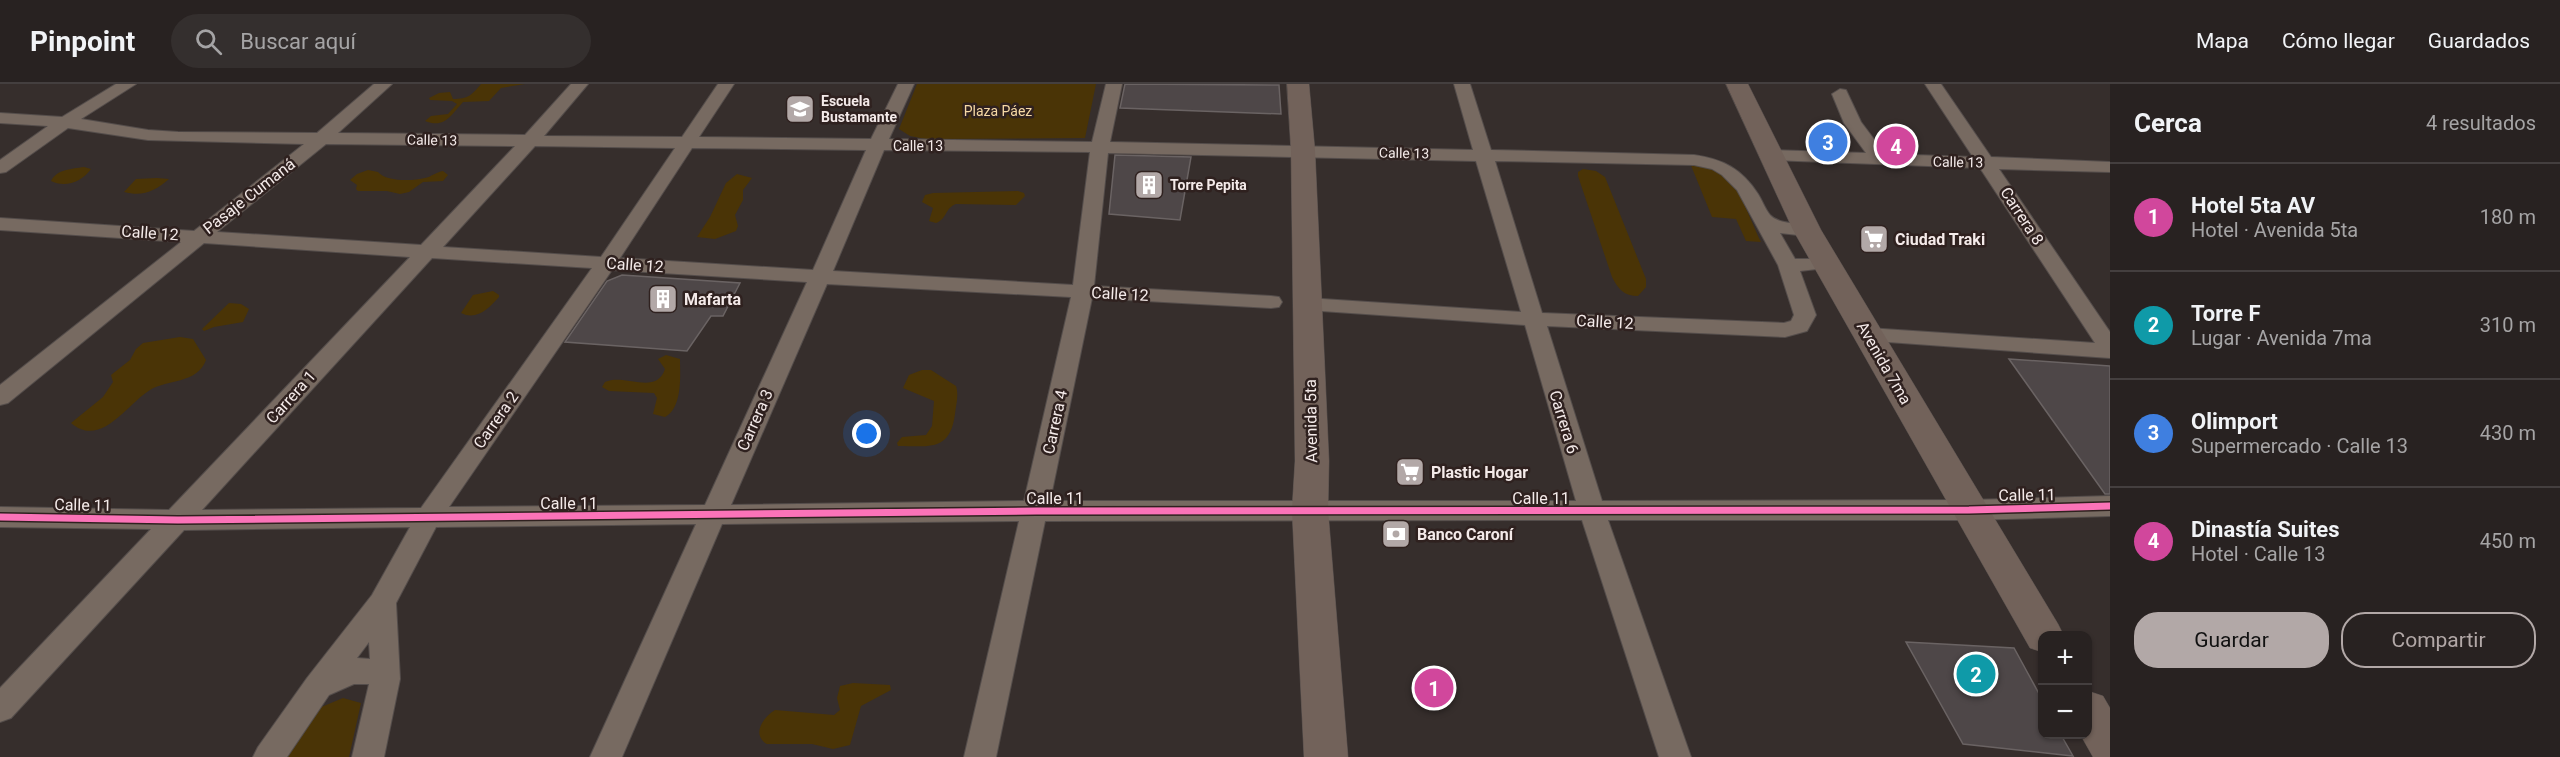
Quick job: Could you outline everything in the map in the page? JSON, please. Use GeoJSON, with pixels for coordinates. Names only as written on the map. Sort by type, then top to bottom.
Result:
{"type":"FeatureCollection","features":[{"type":"Feature","properties":{"kind":"street"},"geometry":{"type":"LineString","coordinates":[[0,168],[65,122],[128,84]]}},
{"type":"Feature","properties":{"kind":"street","name":"Pasaje Cumaná"},"geometry":{"type":"LineString","coordinates":[[0,397],[197,236],[322,138],[384,84]]}},
{"type":"Feature","properties":{"kind":"street","name":"Carrera 1"},"geometry":{"type":"LineString","coordinates":[[0,709],[427,252],[580,84]]}},
{"type":"Feature","properties":{"kind":"street","name":"Carrera 2"},"geometry":{"type":"LineString","coordinates":[[268,757],[382,603],[428,518],[606,264],[726,84]]}},
{"type":"Feature","properties":{"kind":"street","name":"Carrera 3"},"geometry":{"type":"LineString","coordinates":[[606,757],[711,515],[906,84]]}},
{"type":"Feature","properties":{"kind":"street","name":"Carrera 4"},"geometry":{"type":"LineString","coordinates":[[980,757],[1083,292],[1101,147],[1114,84]]}},
{"type":"Feature","properties":{"kind":"street","name":"Avenida 5ta"},"geometry":{"type":"LineString","coordinates":[[1298,84],[1303,151],[1312,461],[1310,510],[1326,757]]}},
{"type":"Feature","properties":{"kind":"street","name":"Carrera 6"},"geometry":{"type":"LineString","coordinates":[[1462,84],[1592,511],[1675,757]]}},
{"type":"Feature","properties":{"kind":"street","name":"Avenida 7ma"},"geometry":{"type":"LineString","coordinates":[[1737,84],[1807,230],[2041,631]]}},
{"type":"Feature","properties":{"kind":"street","name":"Carrera 8"},"geometry":{"type":"LineString","coordinates":[[1933,84],[1988,163],[2110,350]]}},
{"type":"Feature","properties":{"kind":"street"},"geometry":{"type":"LineString","coordinates":[[1840,94],[1853,123],[1881,160]]}},
{"type":"Feature","properties":{"kind":"street","name":"Calle 13"},"geometry":{"type":"LineString","coordinates":[[0,118],[65,122],[158,135],[876,146],[1101,147],[1708,161],[1722,166],[1738,177],[1762,219]]}},
{"type":"Feature","properties":{"kind":"street","name":"Calle 13"},"geometry":{"type":"LineString","coordinates":[[1770,155],[2110,167]]}},
{"type":"Feature","properties":{"kind":"street"},"geometry":{"type":"LineString","coordinates":[[1762,219],[1780,227],[1807,230]]}},
{"type":"Feature","properties":{"kind":"street","name":"Calle 12"},"geometry":{"type":"LineString","coordinates":[[1307,304],[1532,319],[1785,330],[1799,326],[1805,315],[1788,265],[1762,219]]}},
{"type":"Feature","properties":{"kind":"street","name":"Calle 12"},"geometry":{"type":"LineString","coordinates":[[0,224],[606,264],[1271,302]]}},
{"type":"Feature","properties":{"kind":"street"},"geometry":{"type":"LineString","coordinates":[[1788,265],[1827,262]]}},
{"type":"Feature","properties":{"kind":"street"},"geometry":{"type":"LineString","coordinates":[[1868,334],[2110,350]]}},
{"type":"Feature","properties":{"kind":"street","name":"Calle 11"},"geometry":{"type":"LineString","coordinates":[[0,518],[178,520],[1036,511],[1969,510],[2110,506]]}},
{"type":"Feature","properties":{"kind":"street"},"geometry":{"type":"LineString","coordinates":[[368,757],[385,679],[382,603]]}},
{"type":"Feature","properties":{"kind":"street"},"geometry":{"type":"LineString","coordinates":[[318,687],[350,671],[363,669],[375,672],[385,679]]}},
{"type":"Feature","properties":{"kind":"street"},"geometry":{"type":"LineString","coordinates":[[2092,716],[2110,747]]}},
{"type":"Feature","properties":{"kind":"green space"},"geometry":{"type":"Polygon","coordinates":[[[481,84],[525,84],[501,88],[489,101],[463,102],[443,122],[425,121],[431,116],[448,114],[457,104],[452,101],[430,100],[429,98],[439,93],[450,92],[453,99],[466,97],[481,84]]]}},
{"type":"Feature","properties":{"kind":"green space","name":"Plaza Páez"},"geometry":{"type":"Polygon","coordinates":[[[917,84],[1096,84],[1085,138],[926,139],[910,136],[899,129],[917,84]]]}},
{"type":"Feature","properties":{"kind":"green space"},"geometry":{"type":"Polygon","coordinates":[[[1690,163],[1721,172],[1729,179],[1742,200],[1761,242],[1746,241],[1736,219],[1712,217],[1690,163]]]}},
{"type":"Feature","properties":{"kind":"green space"},"geometry":{"type":"Polygon","coordinates":[[[84,167],[91,169],[78,180],[67,184],[51,181],[61,172],[84,167]]]}},
{"type":"Feature","properties":{"kind":"green space"},"geometry":{"type":"Polygon","coordinates":[[[1583,169],[1596,171],[1605,177],[1646,279],[1646,287],[1638,296],[1622,291],[1612,277],[1578,176],[1578,172],[1583,169]]]}},
{"type":"Feature","properties":{"kind":"green space"},"geometry":{"type":"Polygon","coordinates":[[[368,170],[378,172],[387,178],[400,180],[425,178],[443,171],[448,175],[443,181],[423,182],[409,192],[400,194],[387,191],[358,191],[357,185],[350,180],[357,174],[368,170]]]}},
{"type":"Feature","properties":{"kind":"green space"},"geometry":{"type":"Polygon","coordinates":[[[737,174],[752,178],[743,190],[743,200],[735,215],[738,226],[736,231],[715,239],[697,237],[710,217],[726,183],[737,174]]]}},
{"type":"Feature","properties":{"kind":"green space"},"geometry":{"type":"Polygon","coordinates":[[[136,179],[169,179],[148,192],[137,194],[124,192],[136,179]]]}},
{"type":"Feature","properties":{"kind":"green space"},"geometry":{"type":"Polygon","coordinates":[[[1018,191],[1024,193],[1025,196],[1016,205],[956,204],[936,223],[929,221],[933,208],[922,202],[925,195],[933,193],[1018,191]]]}},
{"type":"Feature","properties":{"kind":"green space"},"geometry":{"type":"Polygon","coordinates":[[[493,291],[499,297],[487,309],[472,315],[461,313],[473,295],[493,291]]]}},
{"type":"Feature","properties":{"kind":"green space"},"geometry":{"type":"Polygon","coordinates":[[[229,303],[241,304],[249,309],[243,322],[204,331],[202,329],[229,303]]]}},
{"type":"Feature","properties":{"kind":"green space"},"geometry":{"type":"Polygon","coordinates":[[[180,337],[193,339],[206,360],[196,373],[150,390],[114,421],[93,431],[82,430],[71,423],[103,397],[113,382],[111,375],[130,360],[136,349],[143,343],[180,337]]]}},
{"type":"Feature","properties":{"kind":"green space"},"geometry":{"type":"Polygon","coordinates":[[[666,355],[680,359],[680,373],[678,398],[671,412],[665,417],[653,414],[657,398],[654,393],[609,391],[602,387],[605,382],[613,380],[647,383],[655,381],[661,377],[665,369],[658,359],[666,355]]]}},
{"type":"Feature","properties":{"kind":"green space"},"geometry":{"type":"Polygon","coordinates":[[[922,370],[931,370],[956,386],[957,400],[952,426],[943,441],[936,444],[898,446],[897,443],[902,437],[926,435],[932,426],[934,401],[903,388],[909,375],[922,370]]]}},
{"type":"Feature","properties":{"kind":"green space"},"geometry":{"type":"Polygon","coordinates":[[[853,683],[890,685],[891,690],[861,706],[850,745],[833,749],[812,744],[767,744],[762,740],[760,726],[775,710],[834,715],[840,710],[837,698],[840,686],[853,683]]]}},
{"type":"Feature","properties":{"kind":"green space"},"geometry":{"type":"Polygon","coordinates":[[[343,698],[361,703],[349,757],[286,757],[319,708],[343,698]]]}},
{"type":"Feature","properties":{"kind":"building"},"geometry":{"type":"Polygon","coordinates":[[[1125,84],[1279,85],[1281,114],[1120,108],[1125,84]]]}},
{"type":"Feature","properties":{"kind":"building","name":"Torre Pepita"},"geometry":{"type":"Polygon","coordinates":[[[1115,155],[1191,157],[1180,220],[1109,214],[1115,155]]]}},
{"type":"Feature","properties":{"kind":"building","name":"Mafarta"},"geometry":{"type":"Polygon","coordinates":[[[622,275],[740,283],[723,316],[711,316],[687,351],[565,342],[607,281],[622,275]]]}},
{"type":"Feature","properties":{"kind":"building"},"geometry":{"type":"Polygon","coordinates":[[[2009,359],[2110,366],[2110,494],[2105,494],[2009,359]]]}},
{"type":"Feature","properties":{"kind":"building"},"geometry":{"type":"Polygon","coordinates":[[[1906,642],[2014,648],[2038,692],[2038,739],[2063,739],[2073,756],[1963,744],[1906,642]]]}},
{"type":"Feature","properties":{"kind":"cycle path"},"geometry":{"type":"LineString","coordinates":[[0,517],[178,520],[1036,511],[1969,510],[2110,506]]}},
{"type":"Feature","properties":{"kind":"place","name":"Escuela Bustamante"},"geometry":{"type":"Point","coordinates":[800,109]}},
{"type":"Feature","properties":{"kind":"place","name":"Olimport"},"geometry":{"type":"Point","coordinates":[1828,142]}},
{"type":"Feature","properties":{"kind":"place","name":"Dinastía Suites"},"geometry":{"type":"Point","coordinates":[1896,146]}},
{"type":"Feature","properties":{"kind":"place","name":"Torre Pepita"},"geometry":{"type":"Point","coordinates":[1149,185]}},
{"type":"Feature","properties":{"kind":"place","name":"Ciudad Traki"},"geometry":{"type":"Point","coordinates":[1874,239]}},
{"type":"Feature","properties":{"kind":"place","name":"Mafarta"},"geometry":{"type":"Point","coordinates":[663,299]}},
{"type":"Feature","properties":{"kind":"place","name":"Plastic Hogar"},"geometry":{"type":"Point","coordinates":[1410,472]}},
{"type":"Feature","properties":{"kind":"place","name":"Banco Caroní"},"geometry":{"type":"Point","coordinates":[1396,534]}},
{"type":"Feature","properties":{"kind":"place","name":"Torre F"},"geometry":{"type":"Point","coordinates":[1976,674]}},
{"type":"Feature","properties":{"kind":"place","name":"Hotel 5ta AV"},"geometry":{"type":"Point","coordinates":[1434,688]}}]}
